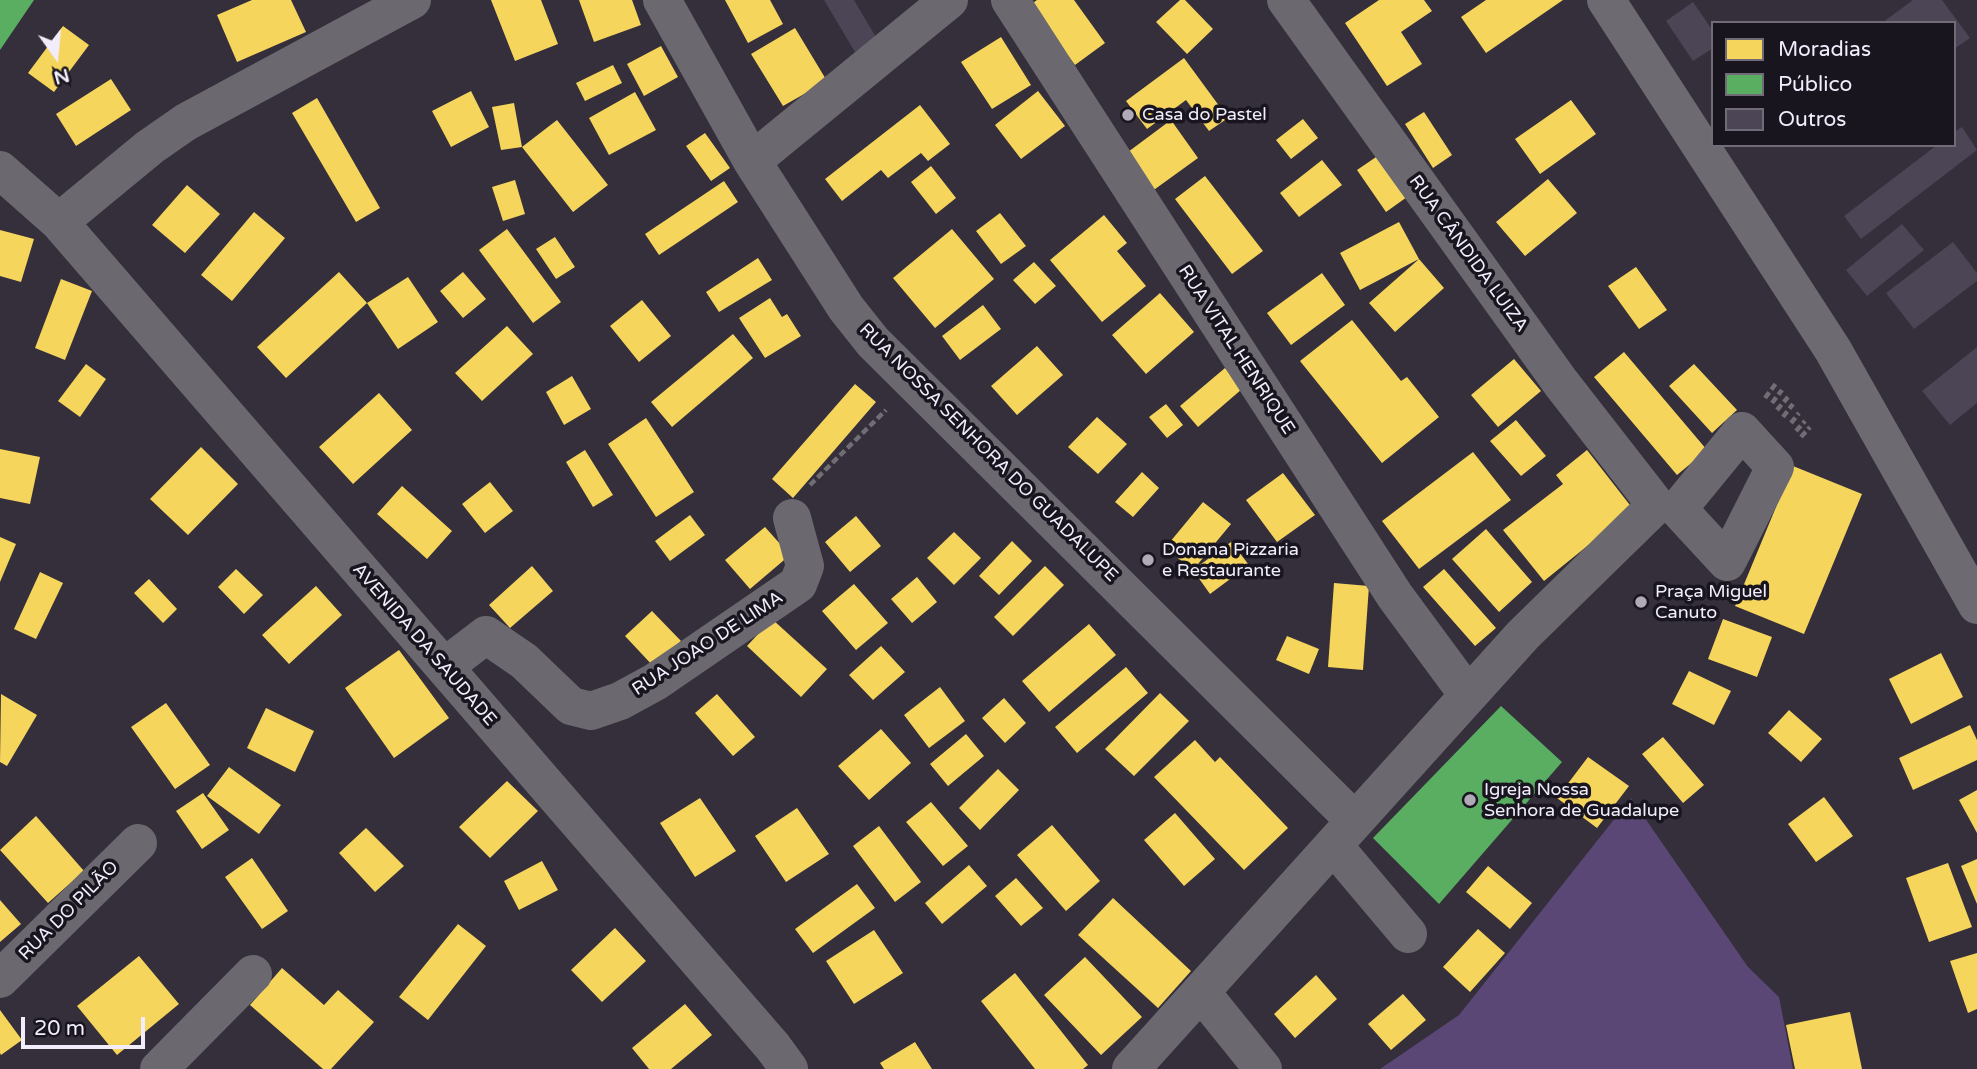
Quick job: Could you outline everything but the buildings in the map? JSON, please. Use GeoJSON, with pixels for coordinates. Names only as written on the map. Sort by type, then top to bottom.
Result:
{"type":"FeatureCollection","features":[{"type":"Feature","properties":{"kind":"main road"},"geometry":{"type":"LineString","coordinates":[[1606,0],[1847,372],[1977,605]]}},
{"type":"Feature","properties":{"kind":"street"},"geometry":{"type":"LineString","coordinates":[[59,222],[150,147],[187,122],[412,0]]}},
{"type":"Feature","properties":{"kind":"street","name":"RUA NOSSA SENHORA DO GUADALUPE"},"geometry":{"type":"LineString","coordinates":[[662,0],[752,161],[846,308],[873,342],[1344,833],[1408,934]]}},
{"type":"Feature","properties":{"kind":"street"},"geometry":{"type":"LineString","coordinates":[[752,161],[949,0]]}},
{"type":"Feature","properties":{"kind":"street","name":"RUA VITAL HENRIQUE"},"geometry":{"type":"LineString","coordinates":[[1010,0],[1395,596],[1468,695]]}},
{"type":"Feature","properties":{"kind":"street","name":"RUA CÂNDIDA LUIZA"},"geometry":{"type":"LineString","coordinates":[[1286,0],[1561,383],[1656,505],[1523,635],[1468,695]]}},
{"type":"Feature","properties":{"kind":"street","name":"AVENIDA DA SAUDADE"},"geometry":{"type":"LineString","coordinates":[[0,170],[59,222],[773,1046],[789,1069]]}},
{"type":"Feature","properties":{"kind":"street","name":"RUA JOAO DE LIMA"},"geometry":{"type":"LineString","coordinates":[[443,667],[486,635],[524,661],[571,706],[591,711],[620,702],[655,682],[798,584],[805,566],[792,518]]}},
{"type":"Feature","properties":{"kind":"street"},"geometry":{"type":"LineString","coordinates":[[1130,1069],[1468,695]]}},
{"type":"Feature","properties":{"kind":"street","name":"RUA DO PILÃO"},"geometry":{"type":"LineString","coordinates":[[0,979],[138,843]]}},
{"type":"Feature","properties":{"kind":"street"},"geometry":{"type":"LineString","coordinates":[[159,1069],[253,974]]}},
{"type":"Feature","properties":{"kind":"street"},"geometry":{"type":"LineString","coordinates":[[1200,992],[1263,1069]]}},
{"type":"Feature","properties":{"kind":"path"},"geometry":{"type":"LineString","coordinates":[[792,518],[801,495],[914,382]]}},
{"type":"Feature","properties":{"kind":"shaded area"},"geometry":{"type":"Polygon","coordinates":[[[1631,798],[1748,967],[1779,997],[1793,1069],[1380,1069],[1459,1015],[1631,798]]]}},
{"type":"Feature","properties":{"kind":"place","name":"Casa do Pastel"},"geometry":{"type":"Point","coordinates":[1128,115]}},
{"type":"Feature","properties":{"kind":"place","name":"Donana Pizzaria e Restaurante"},"geometry":{"type":"Point","coordinates":[1148,560]}},
{"type":"Feature","properties":{"kind":"place","name":"Praça Miguel Canuto"},"geometry":{"type":"Point","coordinates":[1641,602]}},
{"type":"Feature","properties":{"kind":"place","name":"Igreja Nossa Senhora de Guadalupe"},"geometry":{"type":"Point","coordinates":[1470,800]}}]}
